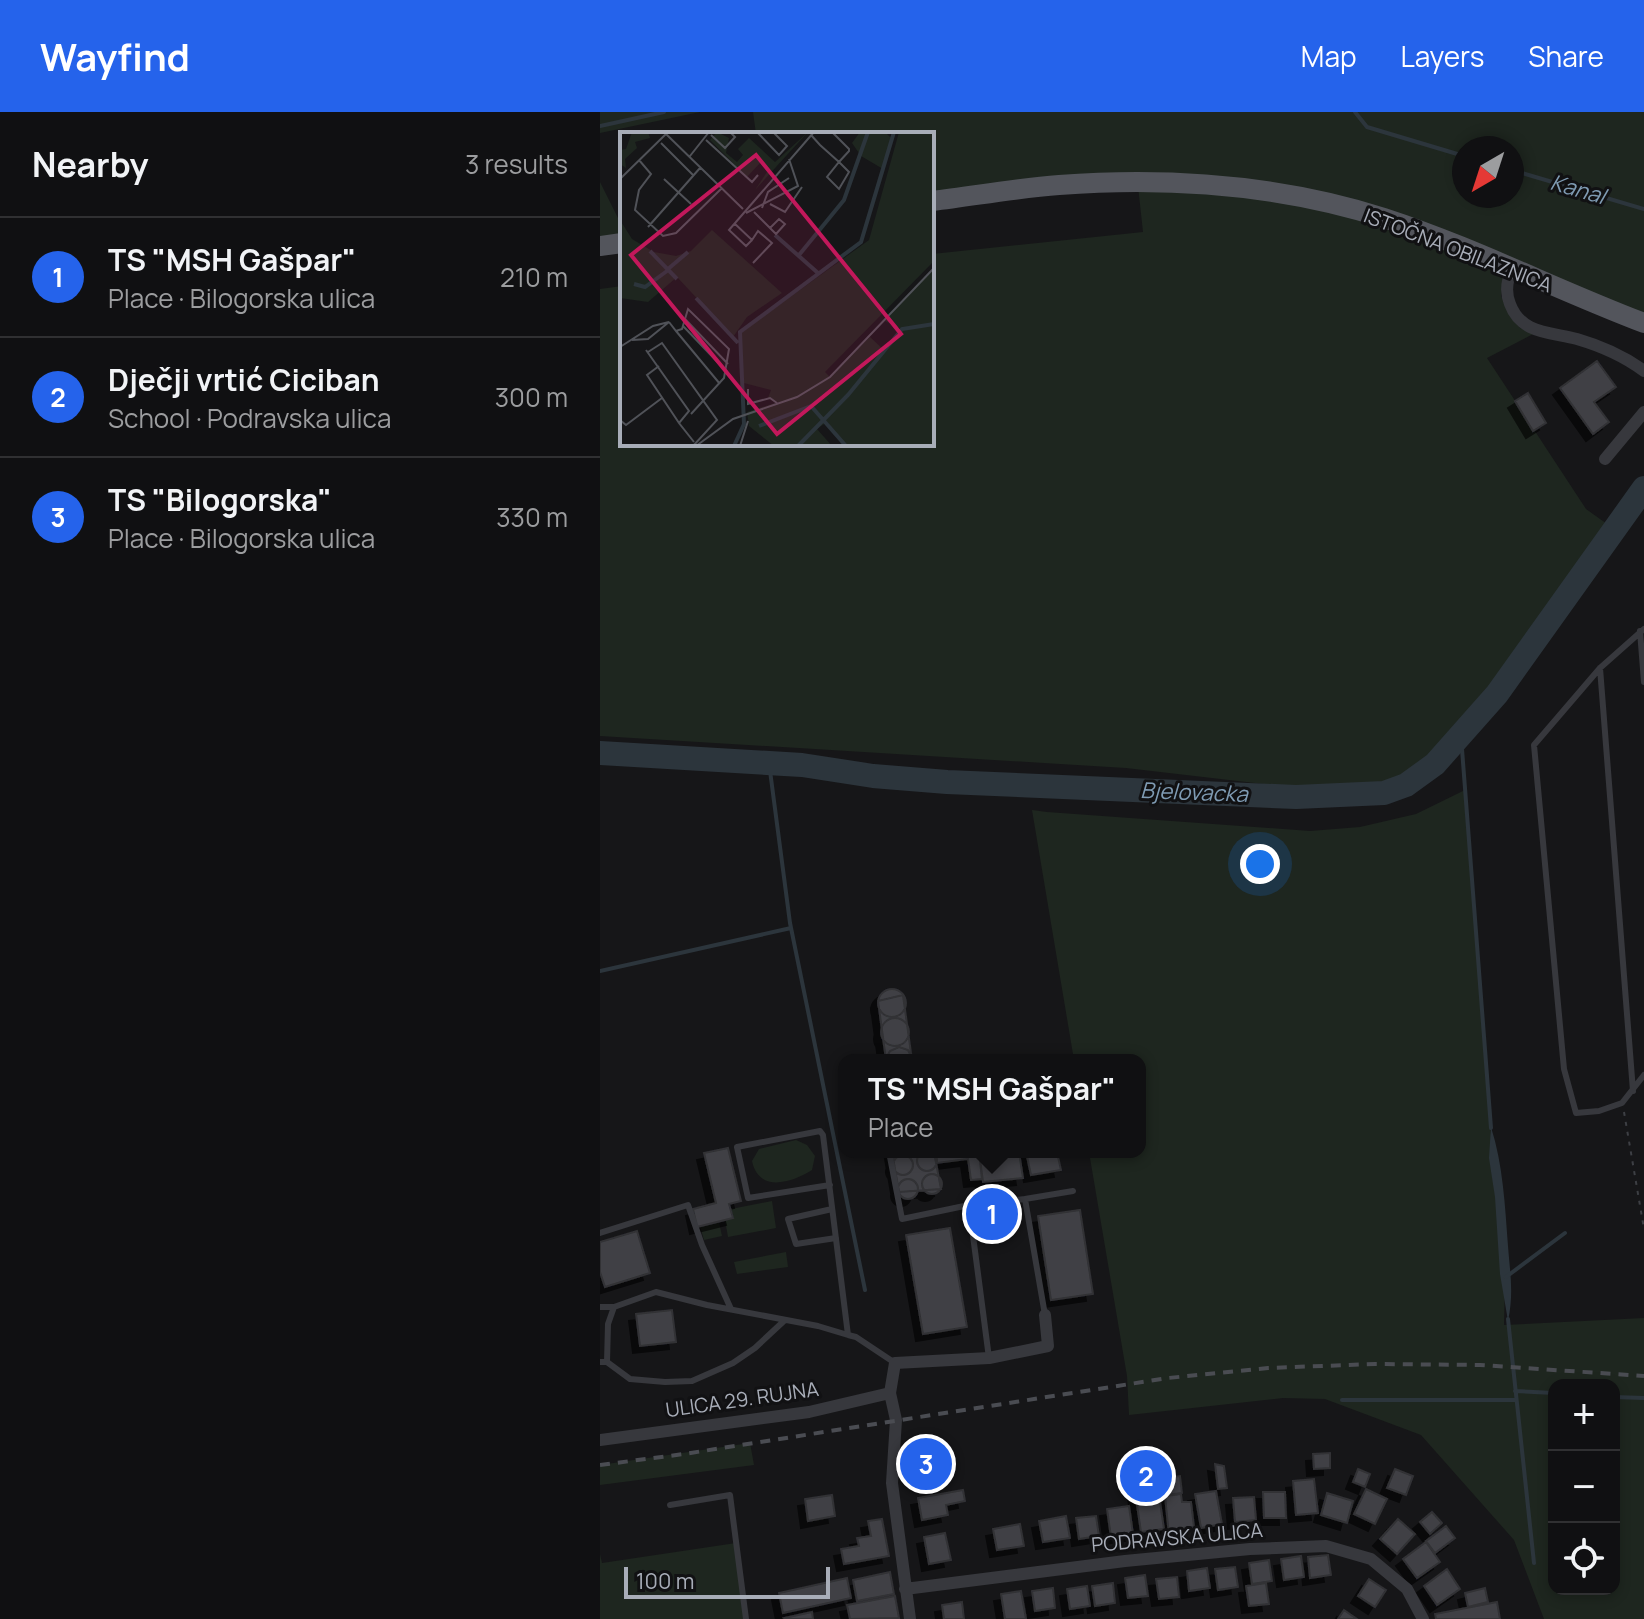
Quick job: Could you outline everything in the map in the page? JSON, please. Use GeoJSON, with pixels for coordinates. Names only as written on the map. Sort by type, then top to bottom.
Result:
{"type":"FeatureCollection","features":[{"type":"Feature","properties":{"kind":"main road","name":"ISTOČNA OBILAZNICA"},"geometry":{"type":"LineString","coordinates":[[934,201],[1058,185],[1137,182],[1218,186],[1304,198],[1383,218],[1644,323]]}},
{"type":"Feature","properties":{"kind":"main road"},"geometry":{"type":"LineString","coordinates":[[600,246],[620,243]]}},
{"type":"Feature","properties":{"kind":"street"},"geometry":{"type":"LineString","coordinates":[[1512,269],[1507,281],[1508,300],[1515,316],[1525,325],[1598,346],[1620,355],[1644,371]]}},
{"type":"Feature","properties":{"kind":"street"},"geometry":{"type":"LineString","coordinates":[[1605,459],[1644,412]]}},
{"type":"Feature","properties":{"kind":"street"},"geometry":{"type":"LineString","coordinates":[[910,1619],[892,1483],[896,1420],[890,1393],[895,1363],[989,1358],[1048,1346],[1045,1315]]}},
{"type":"Feature","properties":{"kind":"street","name":"ULICA 29. RUJNA"},"geometry":{"type":"LineString","coordinates":[[600,1440],[809,1412],[890,1393]]}},
{"type":"Feature","properties":{"kind":"street","name":"PODRAVSKA ULICA"},"geometry":{"type":"LineString","coordinates":[[905,1589],[1125,1561],[1250,1549],[1326,1546],[1371,1559],[1407,1589],[1423,1619]]}},
{"type":"Feature","properties":{"kind":"lane"},"geometry":{"type":"LineString","coordinates":[[1642,630],[1600,668],[1534,745],[1564,1069],[1576,1113],[1599,1111],[1622,1103],[1644,1075]]}},
{"type":"Feature","properties":{"kind":"lane"},"geometry":{"type":"LineString","coordinates":[[1642,630],[1644,682]]}},
{"type":"Feature","properties":{"kind":"lane"},"geometry":{"type":"LineString","coordinates":[[1600,668],[1633,1091]]}},
{"type":"Feature","properties":{"kind":"lane"},"geometry":{"type":"LineString","coordinates":[[830,1185],[748,1198],[737,1147],[820,1131],[823,1135],[830,1185],[848,1335]]}},
{"type":"Feature","properties":{"kind":"lane"},"geometry":{"type":"LineString","coordinates":[[890,1158],[902,1219],[969,1205],[1073,1191]]}},
{"type":"Feature","properties":{"kind":"lane"},"geometry":{"type":"LineString","coordinates":[[1025,1199],[1045,1315]]}},
{"type":"Feature","properties":{"kind":"lane"},"geometry":{"type":"LineString","coordinates":[[600,1233],[688,1205],[731,1309]]}},
{"type":"Feature","properties":{"kind":"lane"},"geometry":{"type":"LineString","coordinates":[[969,1205],[989,1358]]}},
{"type":"Feature","properties":{"kind":"lane"},"geometry":{"type":"LineString","coordinates":[[832,1209],[788,1219],[796,1244],[836,1238]]}},
{"type":"Feature","properties":{"kind":"lane"},"geometry":{"type":"LineString","coordinates":[[600,1307],[614,1307],[656,1292],[856,1337],[895,1363]]}},
{"type":"Feature","properties":{"kind":"lane"},"geometry":{"type":"LineString","coordinates":[[614,1307],[608,1324],[604,1362],[630,1379],[665,1382],[692,1381],[733,1363],[755,1348],[785,1320]]}},
{"type":"Feature","properties":{"kind":"lane"},"geometry":{"type":"LineString","coordinates":[[670,1505],[730,1495],[746,1619]]}},
{"type":"Feature","properties":{"kind":"path"},"geometry":{"type":"LineString","coordinates":[[1622,1103],[1644,1229]]}},
{"type":"Feature","properties":{"kind":"shaded area"},"geometry":{"type":"Polygon","coordinates":[[[600,112],[700,112],[600,133],[600,112]]]}},
{"type":"Feature","properties":{"kind":"shaded area"},"geometry":{"type":"Polygon","coordinates":[[[753,112],[1644,112],[1644,321],[1506,271],[1501,296],[1512,319],[1520,328],[1537,332],[1487,358],[1586,509],[1614,529],[1489,703],[1424,773],[1400,787],[1359,795],[1126,768],[600,736],[600,289],[620,286],[620,446],[934,446],[934,254],[1143,232],[1138,186],[934,201],[934,132],[756,132],[753,112]]]}},
{"type":"Feature","properties":{"kind":"shaded area"},"geometry":{"type":"Polygon","coordinates":[[[600,182],[620,222],[620,243],[600,246],[600,182]]]}},
{"type":"Feature","properties":{"kind":"shaded area"},"geometry":{"type":"Polygon","coordinates":[[[1465,790],[1505,1279],[1504,1325],[1644,1318],[1644,1619],[1544,1619],[1514,1540],[1421,1435],[1325,1399],[1283,1398],[1129,1415],[1127,1376],[1090,1158],[1146,1158],[1146,1054],[1073,1054],[1032,810],[1310,831],[1360,827],[1416,814],[1465,790]]]}},
{"type":"Feature","properties":{"kind":"shaded area"},"geometry":{"type":"Polygon","coordinates":[[[1491,1127],[1504,1200],[1511,1283],[1508,1321],[1500,1274],[1489,1158],[1491,1127]]]}},
{"type":"Feature","properties":{"kind":"shaded area"},"geometry":{"type":"Polygon","coordinates":[[[796,1140],[807,1145],[815,1156],[812,1170],[786,1181],[761,1178],[752,1161],[759,1149],[796,1140]]]}},
{"type":"Feature","properties":{"kind":"shaded area"},"geometry":{"type":"Polygon","coordinates":[[[772,1201],[776,1228],[728,1237],[725,1220],[733,1218],[731,1209],[772,1201]]]}},
{"type":"Feature","properties":{"kind":"shaded area"},"geometry":{"type":"Polygon","coordinates":[[[719,1222],[722,1236],[704,1240],[700,1226],[719,1222]]]}},
{"type":"Feature","properties":{"kind":"shaded area"},"geometry":{"type":"Polygon","coordinates":[[[786,1252],[788,1267],[737,1274],[734,1262],[786,1252]]]}},
{"type":"Feature","properties":{"kind":"shaded area"},"geometry":{"type":"Polygon","coordinates":[[[750,1443],[754,1465],[600,1485],[600,1465],[750,1443]]]}},
{"type":"Feature","properties":{"kind":"shaded area"},"geometry":{"type":"Polygon","coordinates":[[[736,1543],[746,1619],[600,1619],[600,1554],[602,1563],[736,1543]]]}},
{"type":"Feature","properties":{"kind":"building"},"geometry":{"type":"Polygon","coordinates":[[[1597,361],[1616,387],[1594,402],[1609,422],[1593,434],[1560,388],[1597,361]]]}},
{"type":"Feature","properties":{"kind":"building"},"geometry":{"type":"Polygon","coordinates":[[[1528,393],[1546,423],[1533,431],[1515,401],[1528,393]]]}},
{"type":"Feature","properties":{"kind":"building"},"geometry":{"type":"Polygon","coordinates":[[[892,989],[902,993],[906,1003],[902,1013],[892,1017],[882,1013],[878,1003],[882,993],[892,989]]]}},
{"type":"Feature","properties":{"kind":"building"},"geometry":{"type":"Polygon","coordinates":[[[903,995],[911,1054],[885,1054],[878,1001],[903,995]]]}},
{"type":"Feature","properties":{"kind":"building"},"geometry":{"type":"Polygon","coordinates":[[[895,1018],[905,1022],[909,1032],[905,1042],[895,1046],[885,1042],[881,1032],[885,1022],[895,1018]]]}},
{"type":"Feature","properties":{"kind":"building"},"geometry":{"type":"Polygon","coordinates":[[[899,1047],[910,1054],[888,1054],[899,1047]]]}},
{"type":"Feature","properties":{"kind":"building"},"geometry":{"type":"Polygon","coordinates":[[[728,1148],[741,1201],[729,1204],[733,1218],[697,1227],[693,1209],[716,1203],[704,1153],[728,1148]]]}},
{"type":"Feature","properties":{"kind":"building"},"geometry":{"type":"Polygon","coordinates":[[[893,1158],[935,1158],[941,1189],[899,1192],[893,1158]]]}},
{"type":"Feature","properties":{"kind":"building"},"geometry":{"type":"Polygon","coordinates":[[[896,1158],[910,1158],[912,1169],[907,1174],[899,1174],[894,1169],[896,1158]]]}},
{"type":"Feature","properties":{"kind":"building"},"geometry":{"type":"Polygon","coordinates":[[[918,1158],[936,1158],[936,1165],[931,1170],[923,1170],[918,1165],[918,1158]]]}},
{"type":"Feature","properties":{"kind":"building"},"geometry":{"type":"Polygon","coordinates":[[[936,1158],[968,1158],[968,1159],[937,1163],[936,1158]]]}},
{"type":"Feature","properties":{"kind":"building"},"geometry":{"type":"Polygon","coordinates":[[[968,1158],[980,1158],[982,1179],[971,1180],[968,1158]]]}},
{"type":"Feature","properties":{"kind":"building"},"geometry":{"type":"Polygon","coordinates":[[[980,1158],[1020,1158],[1023,1178],[983,1182],[980,1158]]]}},
{"type":"Feature","properties":{"kind":"building"},"geometry":{"type":"Polygon","coordinates":[[[1027,1158],[1058,1158],[1061,1170],[1031,1175],[1027,1158]]]}},
{"type":"Feature","properties":{"kind":"building"},"geometry":{"type":"Polygon","coordinates":[[[932,1174],[939,1177],[942,1184],[939,1191],[932,1194],[925,1191],[922,1184],[925,1177],[932,1174]]]}},
{"type":"Feature","properties":{"kind":"building"},"geometry":{"type":"Polygon","coordinates":[[[908,1179],[915,1182],[918,1189],[915,1196],[908,1199],[901,1196],[898,1189],[901,1182],[908,1179]]]}},
{"type":"Feature","properties":{"kind":"building"},"geometry":{"type":"Polygon","coordinates":[[[998,1207],[1000,1219],[986,1221],[984,1210],[998,1207]]]}},
{"type":"Feature","properties":{"kind":"building"},"geometry":{"type":"Polygon","coordinates":[[[1080,1210],[1093,1294],[1051,1300],[1038,1216],[1080,1210]]]}},
{"type":"Feature","properties":{"kind":"building"},"geometry":{"type":"Polygon","coordinates":[[[950,1228],[967,1327],[923,1334],[906,1235],[950,1228]]]}},
{"type":"Feature","properties":{"kind":"building"},"geometry":{"type":"Polygon","coordinates":[[[637,1231],[650,1273],[605,1287],[600,1272],[600,1242],[637,1231]]]}},
{"type":"Feature","properties":{"kind":"building"},"geometry":{"type":"Polygon","coordinates":[[[672,1310],[676,1342],[640,1346],[636,1314],[672,1310]]]}},
{"type":"Feature","properties":{"kind":"building"},"geometry":{"type":"Polygon","coordinates":[[[1330,1453],[1330,1468],[1314,1469],[1313,1454],[1330,1453]]]}},
{"type":"Feature","properties":{"kind":"building"},"geometry":{"type":"Polygon","coordinates":[[[929,1458],[931,1469],[922,1470],[921,1459],[929,1458]]]}},
{"type":"Feature","properties":{"kind":"building"},"geometry":{"type":"Polygon","coordinates":[[[1215,1464],[1224,1466],[1227,1488],[1218,1489],[1215,1464]]]}},
{"type":"Feature","properties":{"kind":"building"},"geometry":{"type":"Polygon","coordinates":[[[1358,1469],[1370,1474],[1365,1487],[1353,1482],[1358,1469]]]}},
{"type":"Feature","properties":{"kind":"building"},"geometry":{"type":"Polygon","coordinates":[[[1395,1469],[1413,1476],[1406,1495],[1387,1488],[1395,1469]]]}},
{"type":"Feature","properties":{"kind":"building"},"geometry":{"type":"Polygon","coordinates":[[[1156,1474],[1164,1529],[1141,1532],[1133,1478],[1156,1474]]]}},
{"type":"Feature","properties":{"kind":"building"},"geometry":{"type":"Polygon","coordinates":[[[1180,1476],[1182,1493],[1166,1495],[1164,1478],[1180,1476]]]}},
{"type":"Feature","properties":{"kind":"building"},"geometry":{"type":"Polygon","coordinates":[[[1314,1479],[1318,1513],[1296,1515],[1293,1481],[1314,1479]]]}},
{"type":"Feature","properties":{"kind":"building"},"geometry":{"type":"Polygon","coordinates":[[[1366,1489],[1387,1499],[1375,1524],[1354,1514],[1366,1489]]]}},
{"type":"Feature","properties":{"kind":"building"},"geometry":{"type":"Polygon","coordinates":[[[963,1490],[965,1501],[946,1505],[948,1515],[922,1520],[918,1498],[963,1490]]]}},
{"type":"Feature","properties":{"kind":"building"},"geometry":{"type":"Polygon","coordinates":[[[1216,1491],[1222,1524],[1201,1528],[1195,1494],[1216,1491]]]}},
{"type":"Feature","properties":{"kind":"building"},"geometry":{"type":"Polygon","coordinates":[[[1263,1492],[1285,1492],[1286,1518],[1264,1518],[1263,1492]]]}},
{"type":"Feature","properties":{"kind":"building"},"geometry":{"type":"Polygon","coordinates":[[[1327,1493],[1353,1501],[1347,1523],[1321,1515],[1327,1493]]]}},
{"type":"Feature","properties":{"kind":"building"},"geometry":{"type":"Polygon","coordinates":[[[1181,1494],[1182,1502],[1191,1502],[1194,1527],[1185,1528],[1185,1533],[1169,1535],[1165,1496],[1181,1494]]]}},
{"type":"Feature","properties":{"kind":"building"},"geometry":{"type":"Polygon","coordinates":[[[832,1495],[835,1516],[808,1521],[805,1499],[832,1495]]]}},
{"type":"Feature","properties":{"kind":"building"},"geometry":{"type":"Polygon","coordinates":[[[1254,1497],[1256,1520],[1235,1522],[1233,1498],[1254,1497]]]}},
{"type":"Feature","properties":{"kind":"building"},"geometry":{"type":"Polygon","coordinates":[[[1129,1506],[1133,1534],[1111,1537],[1107,1509],[1129,1506]]]}},
{"type":"Feature","properties":{"kind":"building"},"geometry":{"type":"Polygon","coordinates":[[[1432,1512],[1442,1523],[1430,1534],[1420,1522],[1432,1512]]]}},
{"type":"Feature","properties":{"kind":"building"},"geometry":{"type":"Polygon","coordinates":[[[1066,1516],[1070,1538],[1043,1542],[1039,1521],[1066,1516]]]}},
{"type":"Feature","properties":{"kind":"building"},"geometry":{"type":"Polygon","coordinates":[[[1096,1516],[1099,1536],[1079,1539],[1076,1518],[1096,1516]]]}},
{"type":"Feature","properties":{"kind":"building"},"geometry":{"type":"Polygon","coordinates":[[[882,1519],[889,1556],[844,1564],[841,1549],[859,1546],[857,1538],[871,1536],[868,1521],[882,1519]]]}},
{"type":"Feature","properties":{"kind":"building"},"geometry":{"type":"Polygon","coordinates":[[[1398,1519],[1415,1534],[1397,1554],[1380,1539],[1398,1519]]]}},
{"type":"Feature","properties":{"kind":"building"},"geometry":{"type":"Polygon","coordinates":[[[1020,1524],[1024,1546],[997,1550],[993,1529],[1020,1524]]]}},
{"type":"Feature","properties":{"kind":"building"},"geometry":{"type":"Polygon","coordinates":[[[1446,1526],[1455,1538],[1435,1553],[1426,1541],[1446,1526]]]}},
{"type":"Feature","properties":{"kind":"building"},"geometry":{"type":"Polygon","coordinates":[[[945,1533],[951,1560],[929,1564],[924,1537],[945,1533]]]}},
{"type":"Feature","properties":{"kind":"building"},"geometry":{"type":"Polygon","coordinates":[[[1426,1542],[1440,1562],[1417,1578],[1403,1559],[1426,1542]]]}},
{"type":"Feature","properties":{"kind":"building"},"geometry":{"type":"Polygon","coordinates":[[[1328,1555],[1331,1575],[1310,1578],[1308,1557],[1328,1555]]]}},
{"type":"Feature","properties":{"kind":"building"},"geometry":{"type":"Polygon","coordinates":[[[1301,1556],[1304,1577],[1284,1580],[1281,1559],[1301,1556]]]}},
{"type":"Feature","properties":{"kind":"building"},"geometry":{"type":"Polygon","coordinates":[[[1269,1560],[1272,1581],[1252,1584],[1249,1563],[1269,1560]]]}},
{"type":"Feature","properties":{"kind":"building"},"geometry":{"type":"Polygon","coordinates":[[[1235,1567],[1238,1587],[1218,1590],[1215,1569],[1235,1567]]]}},
{"type":"Feature","properties":{"kind":"building"},"geometry":{"type":"Polygon","coordinates":[[[1207,1568],[1210,1588],[1189,1591],[1187,1571],[1207,1568]]]}},
{"type":"Feature","properties":{"kind":"building"},"geometry":{"type":"Polygon","coordinates":[[[1447,1569],[1460,1589],[1437,1605],[1424,1586],[1447,1569]]]}},
{"type":"Feature","properties":{"kind":"building"},"geometry":{"type":"Polygon","coordinates":[[[890,1572],[894,1594],[857,1601],[853,1580],[890,1572]]]}},
{"type":"Feature","properties":{"kind":"building"},"geometry":{"type":"Polygon","coordinates":[[[1145,1575],[1148,1596],[1128,1598],[1125,1578],[1145,1575]]]}},
{"type":"Feature","properties":{"kind":"building"},"geometry":{"type":"Polygon","coordinates":[[[1177,1577],[1179,1597],[1159,1599],[1156,1579],[1177,1577]]]}},
{"type":"Feature","properties":{"kind":"building"},"geometry":{"type":"Polygon","coordinates":[[[847,1578],[851,1598],[783,1613],[779,1593],[847,1578]]]}},
{"type":"Feature","properties":{"kind":"building"},"geometry":{"type":"Polygon","coordinates":[[[1369,1579],[1386,1590],[1375,1607],[1358,1596],[1369,1579]]]}},
{"type":"Feature","properties":{"kind":"building"},"geometry":{"type":"Polygon","coordinates":[[[1113,1583],[1115,1603],[1095,1606],[1092,1586],[1113,1583]]]}},
{"type":"Feature","properties":{"kind":"building"},"geometry":{"type":"Polygon","coordinates":[[[1266,1583],[1269,1604],[1249,1606],[1246,1586],[1266,1583]]]}},
{"type":"Feature","properties":{"kind":"building"},"geometry":{"type":"Polygon","coordinates":[[[1087,1586],[1090,1606],[1070,1609],[1067,1589],[1087,1586]]]}},
{"type":"Feature","properties":{"kind":"building"},"geometry":{"type":"Polygon","coordinates":[[[1053,1588],[1055,1608],[1035,1611],[1032,1591],[1053,1588]]]}},
{"type":"Feature","properties":{"kind":"building"},"geometry":{"type":"Polygon","coordinates":[[[1485,1588],[1488,1602],[1468,1607],[1465,1593],[1485,1588]]]}},
{"type":"Feature","properties":{"kind":"building"},"geometry":{"type":"Polygon","coordinates":[[[1021,1591],[1026,1619],[1005,1619],[1001,1594],[1021,1591]]]}},
{"type":"Feature","properties":{"kind":"building"},"geometry":{"type":"Polygon","coordinates":[[[895,1596],[899,1618],[850,1619],[847,1605],[895,1596]]]}},
{"type":"Feature","properties":{"kind":"building"},"geometry":{"type":"Polygon","coordinates":[[[962,1602],[964,1619],[944,1619],[942,1605],[962,1602]]]}},
{"type":"Feature","properties":{"kind":"building"},"geometry":{"type":"Polygon","coordinates":[[[1497,1602],[1500,1619],[1436,1619],[1435,1614],[1497,1602]]]}},
{"type":"Feature","properties":{"kind":"building"},"geometry":{"type":"Polygon","coordinates":[[[1344,1610],[1357,1619],[1338,1619],[1344,1610]]]}},
{"type":"Feature","properties":{"kind":"building"},"geometry":{"type":"Polygon","coordinates":[[[812,1612],[813,1619],[784,1618],[812,1612]]]}},
{"type":"Feature","properties":{"kind":"waterway","name":"Kanal"},"geometry":{"type":"LineString","coordinates":[[600,126],[664,112]]}},
{"type":"Feature","properties":{"kind":"waterway","name":"Kanal"},"geometry":{"type":"LineString","coordinates":[[1355,112],[1367,127],[1452,152]]}},
{"type":"Feature","properties":{"kind":"waterway","name":"Kanal"},"geometry":{"type":"LineString","coordinates":[[1524,174],[1644,209]]}},
{"type":"Feature","properties":{"kind":"waterway","name":"Bjelovacka"},"geometry":{"type":"LineString","coordinates":[[600,753],[802,765],[873,776],[947,782],[1296,797],[1384,793],[1406,785],[1435,764],[1497,694],[1644,488]]}},
{"type":"Feature","properties":{"kind":"waterway"},"geometry":{"type":"LineString","coordinates":[[1461,736],[1491,1128]]}},
{"type":"Feature","properties":{"kind":"waterway"},"geometry":{"type":"LineString","coordinates":[[769,763],[790,923],[838,1158]]}},
{"type":"Feature","properties":{"kind":"waterway"},"geometry":{"type":"LineString","coordinates":[[600,971],[791,928]]}},
{"type":"Feature","properties":{"kind":"waterway"},"geometry":{"type":"LineString","coordinates":[[838,1158],[865,1290]]}},
{"type":"Feature","properties":{"kind":"waterway"},"geometry":{"type":"LineString","coordinates":[[1506,1277],[1565,1233]]}},
{"type":"Feature","properties":{"kind":"waterway"},"geometry":{"type":"LineString","coordinates":[[1508,1319],[1534,1563]]}},
{"type":"Feature","properties":{"kind":"waterway"},"geometry":{"type":"LineString","coordinates":[[1515,1391],[1548,1393]]}},
{"type":"Feature","properties":{"kind":"waterway"},"geometry":{"type":"LineString","coordinates":[[1620,1397],[1644,1398]]}},
{"type":"Feature","properties":{"kind":"waterway"},"geometry":{"type":"LineString","coordinates":[[1342,1400],[1516,1400]]}},
{"type":"Feature","properties":{"kind":"railway"},"geometry":{"type":"LineString","coordinates":[[600,1465],[1168,1378],[1268,1368],[1375,1364],[1480,1365],[1644,1376]]}},
{"type":"Feature","properties":{"kind":"place","name":"TS \"MSH Gašpar\""},"geometry":{"type":"Point","coordinates":[992,1214]}},
{"type":"Feature","properties":{"kind":"place","name":"TS \"Bilogorska\""},"geometry":{"type":"Point","coordinates":[926,1464]}},
{"type":"Feature","properties":{"kind":"place","name":"Dječji vrtić Ciciban"},"geometry":{"type":"Point","coordinates":[1146,1476]}}]}
